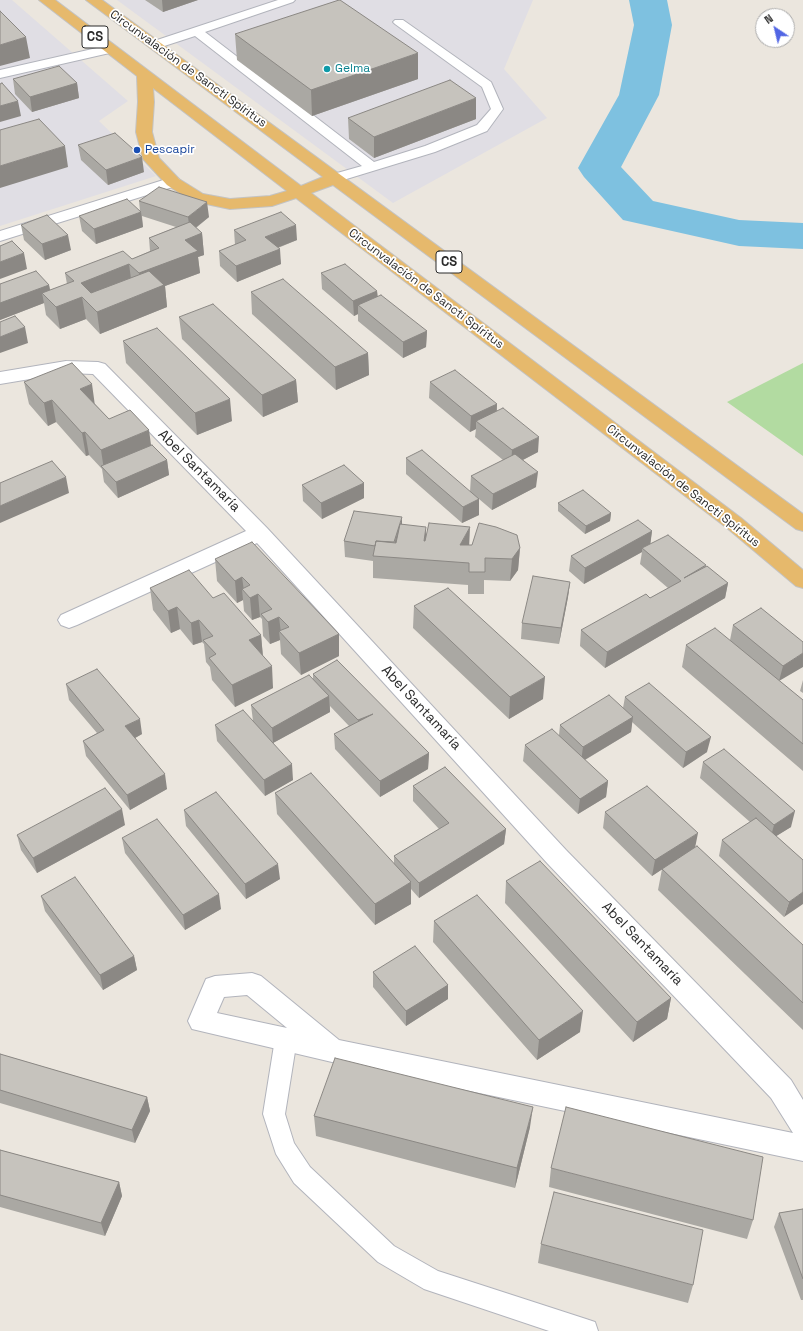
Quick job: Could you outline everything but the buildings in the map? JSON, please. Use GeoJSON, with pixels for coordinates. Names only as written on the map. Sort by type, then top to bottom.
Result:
{"type":"FeatureCollection","features":[{"type":"Feature","properties":{"kind":"highway","name":"Circunvalación de Sancti Spíritus"},"geometry":{"type":"LineString","coordinates":[[93,0],[803,524]]}},
{"type":"Feature","properties":{"kind":"highway","name":"Circunvalación de Sancti Spíritus"},"geometry":{"type":"LineString","coordinates":[[53,1],[110,49],[728,518],[803,581]]}},
{"type":"Feature","properties":{"kind":"highway"},"geometry":{"type":"LineString","coordinates":[[144,74],[146,102],[144,132],[151,159],[173,182],[198,198],[230,204],[272,201],[335,178]]}},
{"type":"Feature","properties":{"kind":"street"},"geometry":{"type":"LineString","coordinates":[[0,236],[173,182]]}},
{"type":"Feature","properties":{"kind":"street","name":"Abel Santamaría"},"geometry":{"type":"LineString","coordinates":[[0,378],[66,367],[98,368],[260,534],[558,856],[781,1089],[803,1125]]}},
{"type":"Feature","properties":{"kind":"street"},"geometry":{"type":"LineString","coordinates":[[69,620],[260,534]]}},
{"type":"Feature","properties":{"kind":"street"},"geometry":{"type":"LineString","coordinates":[[332,1050],[252,984],[214,987],[201,1021],[332,1050],[803,1148]]}},
{"type":"Feature","properties":{"kind":"lane"},"geometry":{"type":"LineString","coordinates":[[155,45],[289,0]]}},
{"type":"Feature","properties":{"kind":"lane"},"geometry":{"type":"LineString","coordinates":[[335,178],[430,150],[482,128],[497,109],[487,85],[399,22]]}},
{"type":"Feature","properties":{"kind":"lane"},"geometry":{"type":"LineString","coordinates":[[196,31],[372,167]]}},
{"type":"Feature","properties":{"kind":"lane"},"geometry":{"type":"LineString","coordinates":[[0,74],[110,49]]}},
{"type":"Feature","properties":{"kind":"lane"},"geometry":{"type":"LineString","coordinates":[[286,1039],[274,1114],[284,1147],[302,1175],[386,1254],[432,1281],[586,1331]]}},
{"type":"Feature","properties":{"kind":"shaded area","name":"Pescapir"},"geometry":{"type":"Polygon","coordinates":[[[0,0],[12,0],[128,101],[99,121],[156,176],[0,226],[0,0]]]}},
{"type":"Feature","properties":{"kind":"shaded area"},"geometry":{"type":"Polygon","coordinates":[[[117,0],[533,0],[504,69],[547,118],[393,203],[117,0]]]}},
{"type":"Feature","properties":{"kind":"green space"},"geometry":{"type":"Polygon","coordinates":[[[803,363],[803,456],[727,402],[803,363]]]}},
{"type":"Feature","properties":{"kind":"waterway"},"geometry":{"type":"LineString","coordinates":[[648,0],[653,25],[639,95],[599,168],[638,211],[739,233],[803,236]]}},
{"type":"Feature","properties":{"kind":"place","name":"Gelma"},"geometry":{"type":"Point","coordinates":[327,69]}},
{"type":"Feature","properties":{"kind":"place","name":"Pescapir"},"geometry":{"type":"Point","coordinates":[137,150]}}]}
